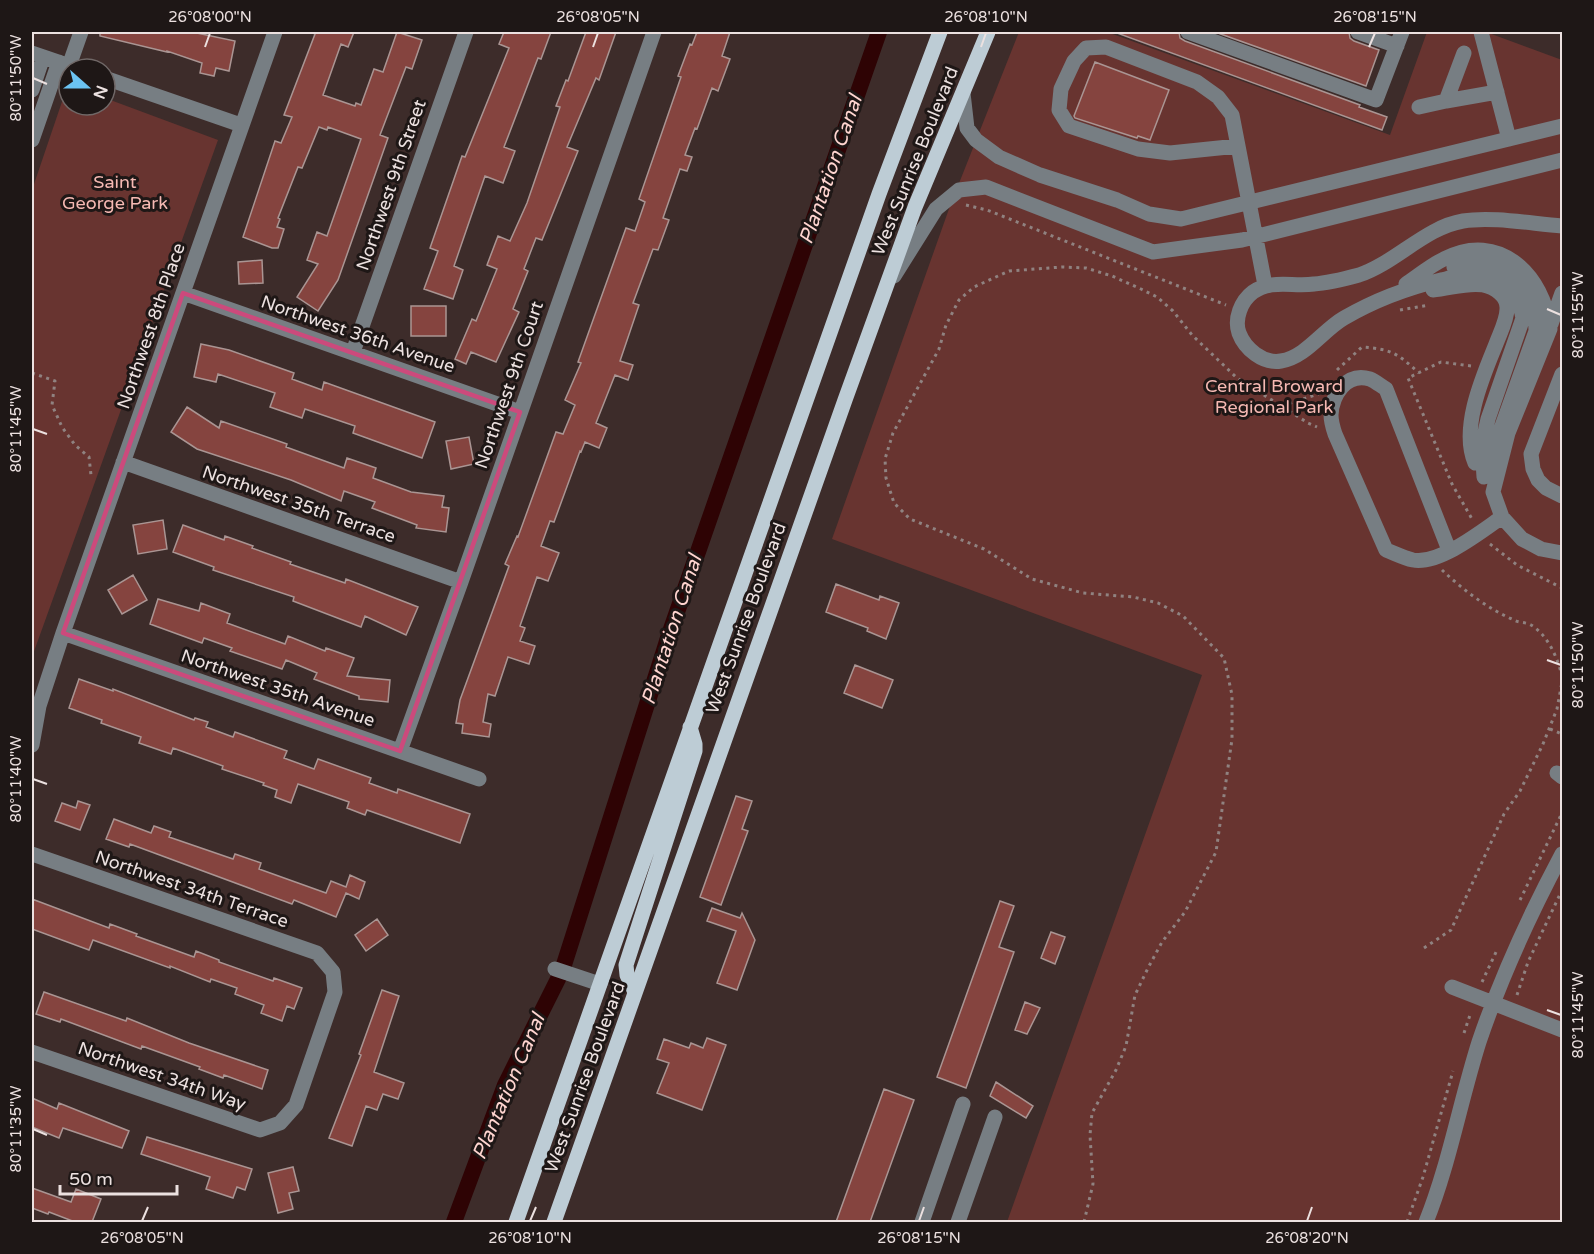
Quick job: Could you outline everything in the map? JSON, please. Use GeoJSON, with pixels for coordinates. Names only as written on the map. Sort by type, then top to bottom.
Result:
{"type":"FeatureCollection","features":[{"type":"Feature","properties":{"kind":"main road","name":"West Sunrise Boulevard"},"geometry":{"type":"LineString","coordinates":[[516,1222],[879,194],[940,32]]}},
{"type":"Feature","properties":{"kind":"main road","name":"West Sunrise Boulevard"},"geometry":{"type":"LineString","coordinates":[[554,1222],[726,731],[915,207],[988,32]]}},
{"type":"Feature","properties":{"kind":"main road"},"geometry":{"type":"LineString","coordinates":[[635,992],[627,975],[626,965],[695,751],[690,727]]}},
{"type":"Feature","properties":{"kind":"street"},"geometry":{"type":"LineString","coordinates":[[72,57],[81,32]]}},
{"type":"Feature","properties":{"kind":"street","name":"Northwest 8th Place"},"geometry":{"type":"LineString","coordinates":[[63,633],[275,32]]}},
{"type":"Feature","properties":{"kind":"street","name":"Northwest 9th Street"},"geometry":{"type":"LineString","coordinates":[[353,352],[466,32]]}},
{"type":"Feature","properties":{"kind":"street","name":"Northwest 9th Court"},"geometry":{"type":"LineString","coordinates":[[400,751],[654,32]]}},
{"type":"Feature","properties":{"kind":"street"},"geometry":{"type":"LineString","coordinates":[[1188,32],[1376,100],[1399,39],[1358,32]]}},
{"type":"Feature","properties":{"kind":"street"},"geometry":{"type":"LineString","coordinates":[[1481,32],[1509,140]]}},
{"type":"Feature","properties":{"kind":"street"},"geometry":{"type":"LineString","coordinates":[[1238,146],[1170,153],[1138,149],[1069,126],[1059,110],[1061,88],[1074,61],[1086,48],[1106,46],[1197,82],[1211,92],[1232,115],[1265,285]]}},
{"type":"Feature","properties":{"kind":"street"},"geometry":{"type":"LineString","coordinates":[[1446,101],[1464,53]]}},
{"type":"Feature","properties":{"kind":"street"},"geometry":{"type":"LineString","coordinates":[[32,90],[37,55],[57,62]]}},
{"type":"Feature","properties":{"kind":"street"},"geometry":{"type":"LineString","coordinates":[[117,82],[241,125]]}},
{"type":"Feature","properties":{"kind":"street"},"geometry":{"type":"LineString","coordinates":[[32,140],[57,90]]}},
{"type":"Feature","properties":{"kind":"street"},"geometry":{"type":"LineString","coordinates":[[1419,107],[1497,92]]}},
{"type":"Feature","properties":{"kind":"street"},"geometry":{"type":"LineString","coordinates":[[963,93],[966,128],[976,140],[999,157],[1040,175],[1117,200],[1149,214],[1181,219],[1563,126]]}},
{"type":"Feature","properties":{"kind":"street"},"geometry":{"type":"LineString","coordinates":[[886,288],[936,209],[958,190],[986,187],[1153,252],[1256,237],[1563,160]]}},
{"type":"Feature","properties":{"kind":"street"},"geometry":{"type":"LineString","coordinates":[[1484,477],[1536,331],[1536,315],[1532,300],[1517,276],[1505,268],[1484,262],[1464,264],[1445,270],[1343,319],[1303,351],[1290,359],[1278,362],[1266,360],[1244,343],[1238,330],[1240,309],[1252,292],[1265,285],[1312,285],[1358,275],[1377,268],[1445,226],[1462,221],[1479,220],[1563,226]]}},
{"type":"Feature","properties":{"kind":"street"},"geometry":{"type":"LineString","coordinates":[[1391,295],[1445,258],[1479,250],[1493,252],[1510,259],[1535,282],[1548,311],[1550,328]]}},
{"type":"Feature","properties":{"kind":"street"},"geometry":{"type":"LineString","coordinates":[[1391,295],[1483,285],[1503,296],[1508,307],[1505,321],[1472,409],[1471,435],[1474,460],[1493,492],[1502,517],[1522,539],[1541,549],[1563,553]]}},
{"type":"Feature","properties":{"kind":"street","name":"Northwest 36th Avenue"},"geometry":{"type":"LineString","coordinates":[[183,293],[520,412]]}},
{"type":"Feature","properties":{"kind":"street"},"geometry":{"type":"LineString","coordinates":[[1493,492],[1514,419],[1563,293]]}},
{"type":"Feature","properties":{"kind":"street"},"geometry":{"type":"LineString","coordinates":[[1560,493],[1546,488],[1538,480],[1533,470],[1531,454],[1563,374]]}},
{"type":"Feature","properties":{"kind":"street"},"geometry":{"type":"LineString","coordinates":[[1449,550],[1386,389],[1370,379],[1354,379],[1343,385],[1335,395],[1331,417],[1335,434],[1386,550],[1415,561],[1430,558],[1449,550],[1502,517]]}},
{"type":"Feature","properties":{"kind":"street"},"geometry":{"type":"LineString","coordinates":[[1514,419],[1540,431]]}},
{"type":"Feature","properties":{"kind":"street","name":"Northwest 35th Terrace"},"geometry":{"type":"LineString","coordinates":[[123,462],[461,582]]}},
{"type":"Feature","properties":{"kind":"street"},"geometry":{"type":"LineString","coordinates":[[32,746],[39,706],[63,633]]}},
{"type":"Feature","properties":{"kind":"street","name":"Northwest 35th Avenue"},"geometry":{"type":"LineString","coordinates":[[63,633],[479,779]]}},
{"type":"Feature","properties":{"kind":"street"},"geometry":{"type":"LineString","coordinates":[[1426,1222],[1479,1042],[1493,1003],[1529,916],[1563,854]]}},
{"type":"Feature","properties":{"kind":"street","name":"Northwest 34th Terrace"},"geometry":{"type":"LineString","coordinates":[[32,855],[317,953],[333,972],[335,992],[296,1105],[280,1123]]}},
{"type":"Feature","properties":{"kind":"street"},"geometry":{"type":"LineString","coordinates":[[562,971],[600,984]]}},
{"type":"Feature","properties":{"kind":"street"},"geometry":{"type":"LineString","coordinates":[[1452,987],[1563,1030]]}},
{"type":"Feature","properties":{"kind":"street","name":"Northwest 34th Way"},"geometry":{"type":"LineString","coordinates":[[32,1052],[260,1130],[280,1123]]}},
{"type":"Feature","properties":{"kind":"street"},"geometry":{"type":"LineString","coordinates":[[922,1222],[963,1104]]}},
{"type":"Feature","properties":{"kind":"street"},"geometry":{"type":"LineString","coordinates":[[958,1222],[994,1117]]}},
{"type":"Feature","properties":{"kind":"path"},"geometry":{"type":"LineString","coordinates":[[956,203],[987,210],[1228,306]]}},
{"type":"Feature","properties":{"kind":"path"},"geometry":{"type":"LineString","coordinates":[[1084,1222],[1093,1184],[1090,1135],[1092,1113],[1104,1087],[1116,1070],[1126,1046],[1135,996],[1148,968],[1162,942],[1185,912],[1216,852],[1232,739],[1232,695],[1224,658],[1183,616],[1158,603],[1133,597],[1083,594],[1032,579],[984,549],[910,519],[894,504],[886,478],[885,459],[893,434],[939,349],[946,325],[959,300],[974,287],[1008,271],[1062,267],[1086,268],[1112,276],[1157,297],[1173,311],[1192,335],[1237,378],[1308,423],[1335,434]]}},
{"type":"Feature","properties":{"kind":"path"},"geometry":{"type":"LineString","coordinates":[[1477,366],[1441,362],[1408,378],[1452,484],[1480,532],[1497,550],[1517,565],[1563,588]]}},
{"type":"Feature","properties":{"kind":"path"},"geometry":{"type":"LineString","coordinates":[[32,373],[55,381],[52,405],[62,427],[75,446],[89,458],[92,476]]}},
{"type":"Feature","properties":{"kind":"path"},"geometry":{"type":"LineString","coordinates":[[1430,558],[1460,587],[1514,621],[1531,625],[1543,637],[1558,659],[1563,676]]}},
{"type":"Feature","properties":{"kind":"path"},"geometry":{"type":"LineString","coordinates":[[1425,948],[1451,930],[1504,814],[1520,791],[1550,729],[1563,682]]}},
{"type":"Feature","properties":{"kind":"path"},"geometry":{"type":"LineString","coordinates":[[1550,729],[1563,734]]}},
{"type":"Feature","properties":{"kind":"path"},"geometry":{"type":"LineString","coordinates":[[1517,995],[1528,962],[1563,890]]}},
{"type":"Feature","properties":{"kind":"path"},"geometry":{"type":"LineString","coordinates":[[1464,1034],[1471,1012]]}},
{"type":"Feature","properties":{"kind":"path"},"geometry":{"type":"LineString","coordinates":[[1407,1222],[1423,1176],[1454,1067]]}},
{"type":"Feature","properties":{"kind":"highlighted area"},"geometry":{"type":"Polygon","coordinates":[[[183,293],[520,412],[400,751],[63,633],[183,293]]]}},
{"type":"Feature","properties":{"kind":"green space","name":"Central Broward Regional Park"},"geometry":{"type":"Polygon","coordinates":[[[1019,32],[1040,34],[1042,32],[1107,32],[1390,135],[1427,32],[1486,32],[1562,60],[1562,1222],[1007,1222],[1202,675],[832,539],[950,206],[1019,32]]]}},
{"type":"Feature","properties":{"kind":"green space","name":"Saint George Park"},"geometry":{"type":"Polygon","coordinates":[[[117,102],[218,140],[32,657],[32,190],[57,116],[117,117],[117,102]]]}},
{"type":"Feature","properties":{"kind":"building"},"geometry":{"type":"Polygon","coordinates":[[[100,32],[198,32],[235,41],[229,71],[216,68],[214,76],[200,73],[202,63],[167,51],[100,36],[100,32]]]}},
{"type":"Feature","properties":{"kind":"building"},"geometry":{"type":"Polygon","coordinates":[[[311,32],[354,32],[348,47],[341,44],[323,95],[355,106],[356,103],[361,105],[374,69],[383,72],[397,32],[422,40],[412,69],[406,67],[380,135],[388,138],[338,280],[318,311],[297,297],[318,264],[307,260],[317,232],[327,236],[361,139],[328,127],[327,130],[319,127],[302,168],[298,167],[278,218],[280,219],[277,227],[284,229],[278,248],[243,237],[275,141],[281,143],[292,117],[284,115],[315,34],[311,32]]]}},
{"type":"Feature","properties":{"kind":"building"},"geometry":{"type":"Polygon","coordinates":[[[504,32],[551,32],[541,59],[538,58],[504,147],[515,151],[503,183],[485,176],[454,266],[463,270],[453,299],[424,289],[438,251],[430,248],[462,156],[465,157],[509,48],[499,44],[504,32]]]}},
{"type":"Feature","properties":{"kind":"building"},"geometry":{"type":"Polygon","coordinates":[[[586,32],[616,32],[599,80],[596,78],[567,147],[578,151],[542,240],[536,238],[524,269],[528,271],[513,309],[519,312],[496,362],[471,352],[466,364],[455,359],[472,319],[476,321],[497,269],[487,265],[498,236],[510,241],[527,203],[560,107],[556,106],[586,32]]]}},
{"type":"Feature","properties":{"kind":"building"},"geometry":{"type":"Polygon","coordinates":[[[697,32],[730,32],[722,56],[730,59],[718,91],[712,88],[697,129],[695,128],[685,155],[692,157],[687,171],[680,169],[663,218],[669,220],[658,250],[653,249],[633,303],[639,305],[620,361],[633,365],[628,380],[615,375],[596,423],[607,428],[599,448],[585,442],[554,522],[550,521],[541,546],[559,553],[548,581],[537,577],[520,626],[525,628],[520,641],[535,646],[529,664],[508,657],[495,696],[488,694],[483,722],[491,724],[489,737],[462,733],[463,724],[456,723],[460,700],[509,566],[505,564],[518,537],[556,432],[563,434],[575,405],[565,400],[581,363],[578,362],[626,228],[635,231],[645,202],[639,199],[681,77],[678,76],[697,32]]]}},
{"type":"Feature","properties":{"kind":"building"},"geometry":{"type":"Polygon","coordinates":[[[1118,32],[1179,32],[1180,38],[1185,41],[1387,117],[1382,130],[1118,32]]]}},
{"type":"Feature","properties":{"kind":"building"},"geometry":{"type":"Polygon","coordinates":[[[1215,32],[1349,32],[1350,38],[1354,41],[1379,50],[1366,86],[1215,32]]]}},
{"type":"Feature","properties":{"kind":"building"},"geometry":{"type":"Polygon","coordinates":[[[1095,62],[1169,90],[1150,140],[1075,118],[1095,62]]]}},
{"type":"Feature","properties":{"kind":"building"},"geometry":{"type":"Polygon","coordinates":[[[262,260],[263,283],[239,284],[238,262],[262,260]]]}},
{"type":"Feature","properties":{"kind":"building"},"geometry":{"type":"Polygon","coordinates":[[[411,306],[446,306],[446,336],[411,336],[411,306]]]}},
{"type":"Feature","properties":{"kind":"building"},"geometry":{"type":"Polygon","coordinates":[[[201,344],[229,350],[294,373],[292,379],[322,390],[324,382],[435,422],[422,458],[353,433],[355,426],[305,409],[302,418],[270,407],[275,393],[218,374],[216,382],[194,377],[201,344]]]}},
{"type":"Feature","properties":{"kind":"building"},"geometry":{"type":"Polygon","coordinates":[[[187,407],[219,428],[221,421],[287,444],[286,447],[344,468],[347,458],[376,468],[373,478],[411,492],[444,496],[442,507],[449,508],[446,532],[416,528],[417,525],[372,508],[375,502],[344,491],[341,501],[291,480],[197,449],[171,432],[187,407]]]}},
{"type":"Feature","properties":{"kind":"building"},"geometry":{"type":"Polygon","coordinates":[[[469,437],[474,464],[451,469],[446,441],[469,437]]]}},
{"type":"Feature","properties":{"kind":"building"},"geometry":{"type":"Polygon","coordinates":[[[163,520],[167,549],[138,554],[133,525],[163,520]]]}},
{"type":"Feature","properties":{"kind":"building"},"geometry":{"type":"Polygon","coordinates":[[[183,525],[224,540],[225,536],[291,562],[290,564],[345,583],[346,579],[418,607],[406,635],[365,616],[361,627],[293,601],[294,597],[213,570],[214,567],[173,552],[183,525]]]}},
{"type":"Feature","properties":{"kind":"building"},"geometry":{"type":"Polygon","coordinates":[[[133,575],[147,600],[122,614],[108,590],[133,575]]]}},
{"type":"Feature","properties":{"kind":"building"},"geometry":{"type":"Polygon","coordinates":[[[836,584],[879,600],[880,596],[899,603],[886,639],[867,631],[868,628],[826,612],[836,584]]]}},
{"type":"Feature","properties":{"kind":"building"},"geometry":{"type":"Polygon","coordinates":[[[158,599],[199,611],[201,603],[230,614],[227,623],[285,644],[288,636],[325,651],[326,648],[354,658],[347,676],[390,680],[388,702],[359,699],[359,696],[314,679],[317,673],[286,660],[282,669],[230,651],[232,648],[204,638],[202,643],[150,624],[158,599]]]}},
{"type":"Feature","properties":{"kind":"building"},"geometry":{"type":"Polygon","coordinates":[[[855,665],[893,680],[882,708],[844,693],[855,665]]]}},
{"type":"Feature","properties":{"kind":"building"},"geometry":{"type":"Polygon","coordinates":[[[79,679],[113,691],[113,689],[194,720],[195,718],[208,722],[206,727],[233,737],[235,732],[287,751],[284,758],[314,769],[318,759],[371,778],[369,783],[397,793],[398,789],[470,814],[460,843],[367,810],[365,815],[347,808],[349,802],[298,784],[291,803],[275,797],[277,790],[263,785],[264,783],[222,769],[223,766],[173,748],[171,754],[139,743],[141,737],[101,723],[102,720],[69,708],[79,679]]]}},
{"type":"Feature","properties":{"kind":"building"},"geometry":{"type":"Polygon","coordinates":[[[736,796],[752,801],[742,829],[748,831],[721,905],[700,897],[736,796]]]}},
{"type":"Feature","properties":{"kind":"building"},"geometry":{"type":"Polygon","coordinates":[[[78,801],[90,805],[80,830],[55,821],[62,803],[76,808],[78,801]]]}},
{"type":"Feature","properties":{"kind":"building"},"geometry":{"type":"Polygon","coordinates":[[[114,819],[151,833],[154,826],[171,832],[169,837],[233,859],[235,854],[261,863],[259,869],[326,893],[331,881],[346,887],[350,875],[365,882],[359,899],[346,893],[336,917],[294,900],[292,904],[130,844],[129,847],[106,839],[114,819]]]}},
{"type":"Feature","properties":{"kind":"building"},"geometry":{"type":"Polygon","coordinates":[[[32,899],[109,928],[110,924],[194,957],[196,951],[219,960],[219,962],[273,981],[274,978],[302,988],[294,1009],[287,1006],[282,1021],[261,1013],[264,1005],[235,994],[237,988],[211,979],[210,982],[93,940],[89,950],[32,929],[32,899]]]}},
{"type":"Feature","properties":{"kind":"building"},"geometry":{"type":"Polygon","coordinates":[[[1000,901],[1014,906],[999,947],[1014,952],[966,1088],[937,1077],[1000,901]]]}},
{"type":"Feature","properties":{"kind":"building"},"geometry":{"type":"Polygon","coordinates":[[[712,908],[740,918],[742,913],[755,940],[737,990],[717,983],[736,931],[707,921],[712,908]]]}},
{"type":"Feature","properties":{"kind":"building"},"geometry":{"type":"Polygon","coordinates":[[[377,919],[388,935],[366,951],[355,935],[377,919]]]}},
{"type":"Feature","properties":{"kind":"building"},"geometry":{"type":"Polygon","coordinates":[[[1051,932],[1065,937],[1055,964],[1041,958],[1051,932]]]}},
{"type":"Feature","properties":{"kind":"building"},"geometry":{"type":"Polygon","coordinates":[[[382,990],[399,996],[374,1072],[404,1083],[398,1099],[383,1094],[377,1110],[366,1106],[352,1146],[329,1138],[361,1055],[359,1054],[382,990]]]}},
{"type":"Feature","properties":{"kind":"building"},"geometry":{"type":"Polygon","coordinates":[[[44,992],[126,1021],[127,1018],[189,1043],[268,1070],[262,1089],[224,1075],[223,1078],[199,1069],[200,1067],[142,1046],[141,1049],[61,1019],[60,1022],[36,1014],[44,992]]]}},
{"type":"Feature","properties":{"kind":"building"},"geometry":{"type":"Polygon","coordinates":[[[1025,1002],[1040,1008],[1027,1034],[1015,1030],[1025,1002]]]}},
{"type":"Feature","properties":{"kind":"building"},"geometry":{"type":"Polygon","coordinates":[[[707,1038],[726,1045],[702,1110],[657,1093],[669,1063],[657,1059],[664,1039],[689,1048],[691,1043],[703,1048],[707,1038]]]}},
{"type":"Feature","properties":{"kind":"building"},"geometry":{"type":"Polygon","coordinates":[[[996,1082],[1033,1106],[1026,1118],[990,1096],[996,1082]]]}},
{"type":"Feature","properties":{"kind":"building"},"geometry":{"type":"Polygon","coordinates":[[[884,1089],[914,1100],[870,1222],[836,1222],[884,1089]]]}},
{"type":"Feature","properties":{"kind":"building"},"geometry":{"type":"Polygon","coordinates":[[[32,1098],[57,1109],[59,1103],[129,1131],[122,1148],[63,1128],[59,1138],[32,1127],[32,1098]]]}},
{"type":"Feature","properties":{"kind":"building"},"geometry":{"type":"Polygon","coordinates":[[[147,1137],[252,1169],[245,1190],[237,1187],[233,1198],[206,1189],[210,1177],[141,1154],[147,1137]]]}},
{"type":"Feature","properties":{"kind":"building"},"geometry":{"type":"Polygon","coordinates":[[[293,1167],[299,1191],[289,1193],[293,1209],[278,1213],[268,1173],[293,1167]]]}},
{"type":"Feature","properties":{"kind":"building"},"geometry":{"type":"Polygon","coordinates":[[[32,1188],[71,1202],[76,1189],[101,1199],[92,1222],[75,1222],[32,1208],[32,1188]]]}},
{"type":"Feature","properties":{"kind":"waterway","name":"Plantation Canal"},"geometry":{"type":"LineString","coordinates":[[454,1222],[505,1085],[562,971],[669,635],[879,32]]}}]}
